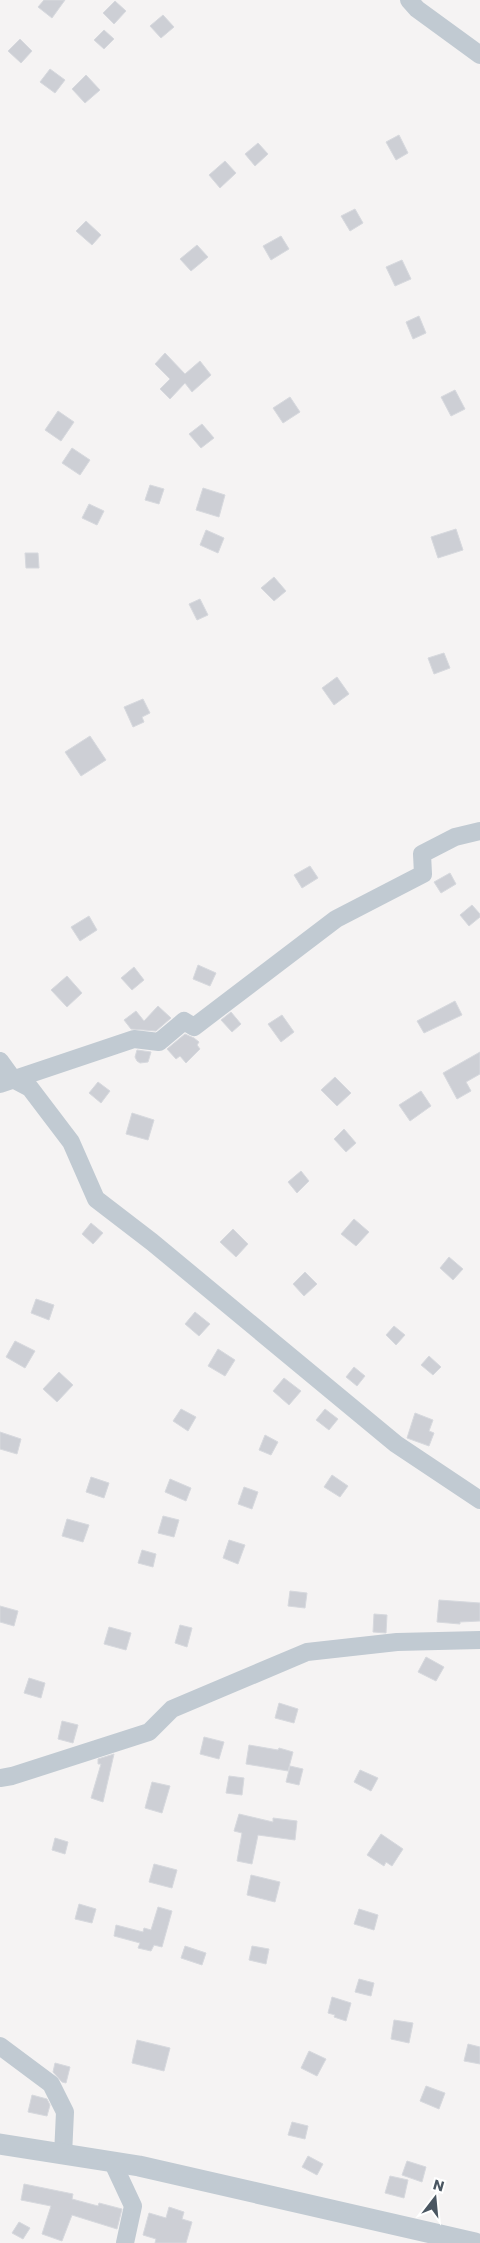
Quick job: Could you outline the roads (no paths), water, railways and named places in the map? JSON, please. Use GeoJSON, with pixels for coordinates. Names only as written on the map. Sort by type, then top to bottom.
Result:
{"type":"FeatureCollection","features":[{"type":"Feature","properties":{"kind":"street"},"geometry":{"type":"LineString","coordinates":[[409,0],[418,9],[480,55]]}},
{"type":"Feature","properties":{"kind":"street"},"geometry":{"type":"LineString","coordinates":[[6,1082],[134,1038],[159,1042],[184,1021],[194,1027],[336,919],[423,874],[422,854],[455,837],[480,831]]}},
{"type":"Feature","properties":{"kind":"street"},"geometry":{"type":"LineString","coordinates":[[0,1061],[6,1082]]}},
{"type":"Feature","properties":{"kind":"street"},"geometry":{"type":"LineString","coordinates":[[6,1082],[30,1088],[71,1142],[96,1199],[152,1242],[396,1444],[480,1500]]}},
{"type":"Feature","properties":{"kind":"street"},"geometry":{"type":"LineString","coordinates":[[0,1778],[12,1776],[149,1732],[172,1709],[307,1652],[397,1642],[480,1640]]}},
{"type":"Feature","properties":{"kind":"street"},"geometry":{"type":"LineString","coordinates":[[0,2046],[51,2084],[64,2112],[63,2154]]}},
{"type":"Feature","properties":{"kind":"street"},"geometry":{"type":"LineString","coordinates":[[0,2144],[112,2161],[475,2243]]}},
{"type":"Feature","properties":{"kind":"street"},"geometry":{"type":"LineString","coordinates":[[112,2161],[133,2206],[125,2243]]}}]}
